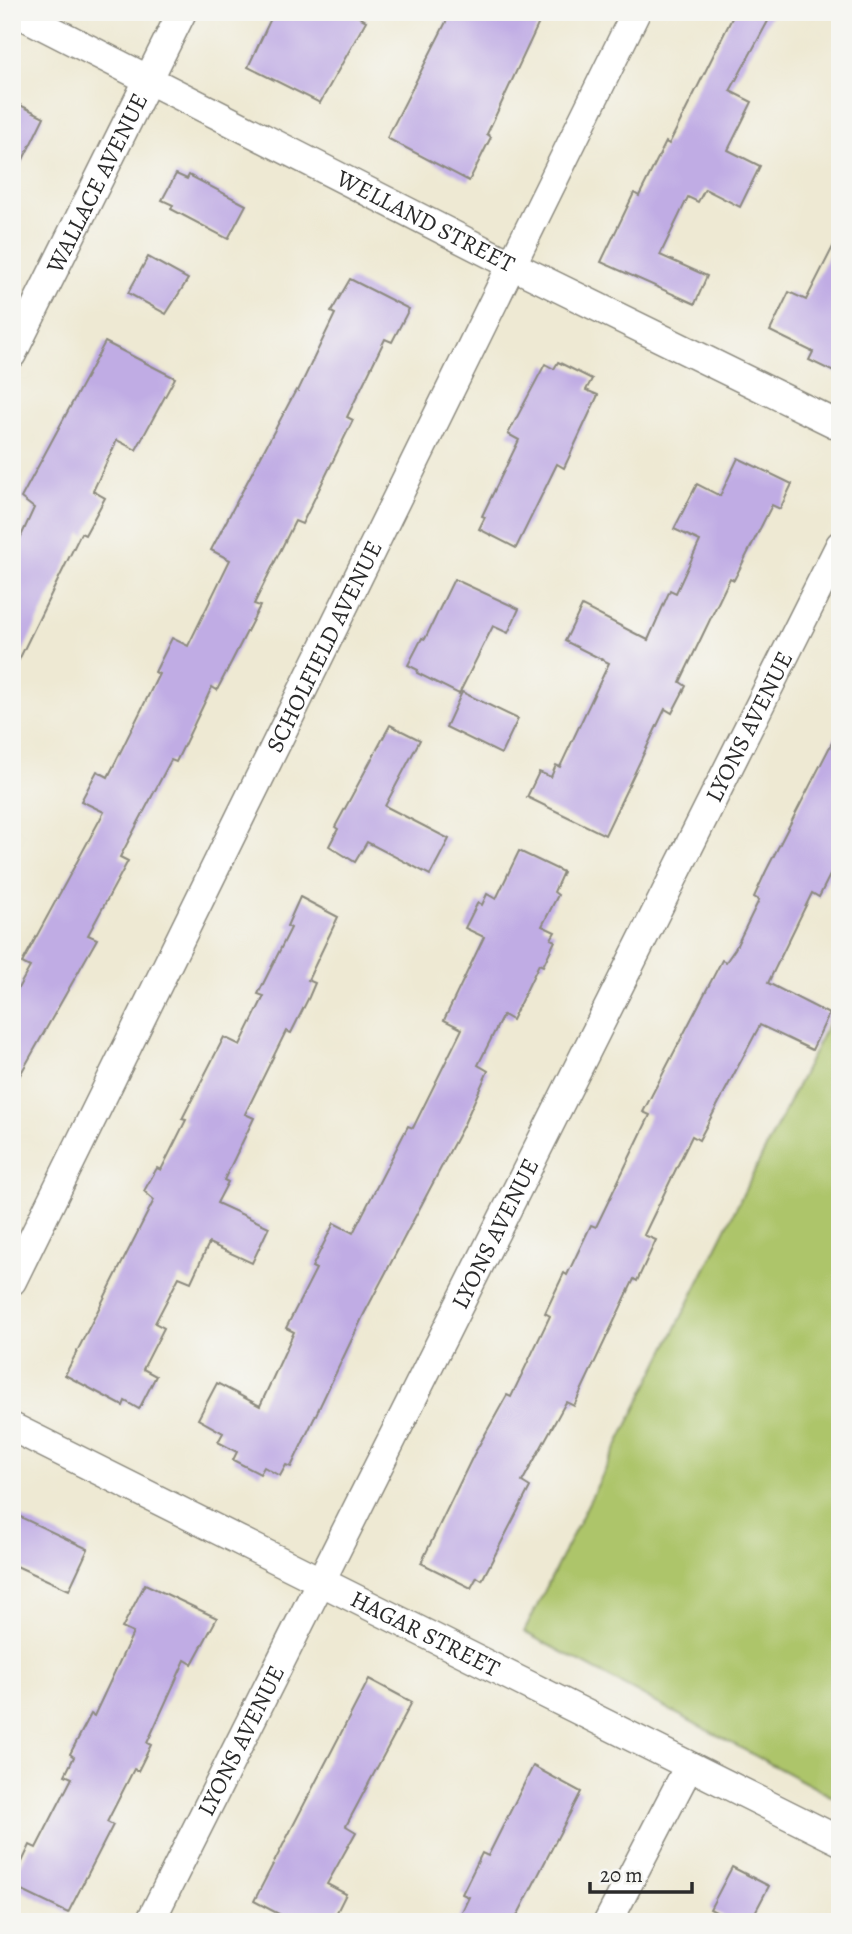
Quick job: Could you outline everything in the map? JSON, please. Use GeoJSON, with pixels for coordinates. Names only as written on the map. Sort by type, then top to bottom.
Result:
{"type":"FeatureCollection","features":[{"type":"Feature","properties":{"kind":"street","name":"WELLAND STREET"},"geometry":{"type":"LineString","coordinates":[[16,12],[510,264],[840,426]]}},
{"type":"Feature","properties":{"kind":"street","name":"WALLACE AVENUE"},"geometry":{"type":"LineString","coordinates":[[12,354],[182,12]]}},
{"type":"Feature","properties":{"kind":"street","name":"SCHOLFIELD AVENUE"},"geometry":{"type":"LineString","coordinates":[[12,1281],[636,12]]}},
{"type":"Feature","properties":{"kind":"street","name":"LYONS AVENUE"},"geometry":{"type":"LineString","coordinates":[[150,1922],[840,545]]}},
{"type":"Feature","properties":{"kind":"street","name":"HAGAR STREET"},"geometry":{"type":"LineString","coordinates":[[12,1427],[840,1841]]}},
{"type":"Feature","properties":{"kind":"street"},"geometry":{"type":"LineString","coordinates":[[608,1922],[688,1766]]}},
{"type":"Feature","properties":{"kind":"green space"},"geometry":{"type":"Polygon","coordinates":[[[840,1000],[840,1801],[524,1632],[840,1000]]]}},
{"type":"Feature","properties":{"kind":"building"},"geometry":{"type":"Polygon","coordinates":[[[274,12],[350,12],[366,21],[320,103],[248,67],[274,12]]]}},
{"type":"Feature","properties":{"kind":"building"},"geometry":{"type":"Polygon","coordinates":[[[451,12],[544,12],[487,134],[491,137],[469,181],[387,138],[451,12]]]}},
{"type":"Feature","properties":{"kind":"building"},"geometry":{"type":"Polygon","coordinates":[[[735,12],[773,12],[730,91],[752,102],[728,150],[760,166],[740,207],[705,189],[698,202],[688,197],[660,255],[707,276],[695,304],[601,262],[634,193],[639,196],[666,142],[669,144],[735,12]]]}},
{"type":"Feature","properties":{"kind":"building"},"geometry":{"type":"Polygon","coordinates":[[[12,101],[44,117],[12,182],[12,101]]]}},
{"type":"Feature","properties":{"kind":"building"},"geometry":{"type":"Polygon","coordinates":[[[176,174],[187,179],[189,175],[246,205],[228,239],[171,209],[173,205],[162,200],[176,174]]]}},
{"type":"Feature","properties":{"kind":"building"},"geometry":{"type":"Polygon","coordinates":[[[840,233],[840,375],[809,360],[813,352],[770,331],[789,292],[806,300],[840,233]]]}},
{"type":"Feature","properties":{"kind":"building"},"geometry":{"type":"Polygon","coordinates":[[[148,257],[188,279],[166,314],[128,293],[148,257]]]}},
{"type":"Feature","properties":{"kind":"building"},"geometry":{"type":"Polygon","coordinates":[[[350,279],[409,309],[392,342],[385,339],[347,417],[353,420],[302,524],[295,521],[254,604],[260,606],[217,690],[212,687],[176,762],[171,760],[120,857],[128,861],[88,935],[97,939],[12,1089],[12,999],[30,967],[22,963],[104,812],[81,801],[97,771],[108,777],[159,674],[155,672],[172,638],[188,646],[230,560],[211,550],[296,390],[298,391],[335,314],[331,312],[350,279]]]}},
{"type":"Feature","properties":{"kind":"building"},"geometry":{"type":"Polygon","coordinates":[[[105,342],[175,378],[136,450],[117,440],[93,491],[105,498],[85,535],[81,533],[12,674],[12,556],[34,508],[21,498],[105,342]]]}},
{"type":"Feature","properties":{"kind":"building"},"geometry":{"type":"Polygon","coordinates":[[[558,362],[592,379],[586,390],[598,395],[564,468],[557,464],[516,548],[479,529],[485,517],[482,516],[519,440],[508,434],[545,364],[554,369],[558,362]]]}},
{"type":"Feature","properties":{"kind":"building"},"geometry":{"type":"Polygon","coordinates":[[[738,458],[792,484],[780,509],[772,505],[734,580],[730,578],[680,682],[686,686],[672,713],[665,709],[605,835],[527,797],[539,772],[551,777],[556,765],[560,767],[609,663],[565,641],[582,606],[648,640],[670,590],[676,593],[700,541],[674,529],[697,484],[720,496],[738,458]]]}},
{"type":"Feature","properties":{"kind":"building"},"geometry":{"type":"Polygon","coordinates":[[[454,579],[519,609],[508,633],[493,626],[459,694],[417,673],[418,670],[408,665],[422,638],[425,639],[454,579]]]}},
{"type":"Feature","properties":{"kind":"building"},"geometry":{"type":"Polygon","coordinates":[[[462,692],[518,719],[501,754],[446,727],[462,692]]]}},
{"type":"Feature","properties":{"kind":"building"},"geometry":{"type":"Polygon","coordinates":[[[390,725],[420,740],[385,806],[449,839],[430,875],[367,842],[355,862],[329,846],[338,829],[335,827],[390,725]]]}},
{"type":"Feature","properties":{"kind":"building"},"geometry":{"type":"Polygon","coordinates":[[[840,727],[840,855],[819,897],[812,893],[768,983],[829,1014],[812,1050],[760,1025],[699,1140],[692,1136],[644,1235],[656,1240],[637,1281],[634,1279],[574,1406],[566,1402],[522,1482],[530,1487],[482,1580],[477,1577],[471,1588],[421,1563],[473,1456],[507,1395],[511,1397],[550,1316],[545,1313],[564,1273],[567,1275],[591,1225],[596,1227],[650,1115],[643,1112],[722,960],[726,962],[735,949],[759,900],[754,897],[766,871],[840,727]]]}},
{"type":"Feature","properties":{"kind":"building"},"geometry":{"type":"Polygon","coordinates":[[[519,851],[563,872],[554,892],[558,895],[542,926],[555,932],[551,939],[555,941],[543,966],[539,964],[512,1020],[503,1015],[478,1065],[488,1071],[464,1124],[364,1314],[291,1467],[286,1465],[280,1476],[264,1467],[260,1474],[233,1460],[237,1452],[218,1442],[223,1433],[198,1419],[217,1383],[260,1406],[294,1332],[286,1328],[316,1269],[312,1267],[334,1223],[353,1233],[408,1126],[413,1128],[462,1029],[444,1020],[484,937],[465,928],[478,902],[482,905],[487,894],[496,899],[519,851]]]}},
{"type":"Feature","properties":{"kind":"building"},"geometry":{"type":"Polygon","coordinates":[[[300,897],[338,917],[308,980],[315,983],[309,997],[291,1033],[286,1031],[245,1114],[254,1118],[224,1180],[228,1182],[217,1203],[269,1227],[252,1263],[209,1243],[191,1282],[179,1277],[155,1323],[164,1328],[143,1369],[156,1376],[139,1409],[125,1401],[123,1406],[65,1375],[154,1200],[144,1191],[157,1168],[161,1170],[186,1120],[182,1119],[224,1037],[240,1045],[264,996],[258,994],[291,928],[287,926],[300,897]]]}},
{"type":"Feature","properties":{"kind":"building"},"geometry":{"type":"Polygon","coordinates":[[[12,1513],[88,1549],[69,1590],[12,1564],[12,1513]]]}},
{"type":"Feature","properties":{"kind":"building"},"geometry":{"type":"Polygon","coordinates":[[[145,1584],[217,1618],[192,1664],[185,1660],[147,1743],[151,1745],[138,1771],[134,1769],[107,1822],[113,1825],[68,1913],[12,1886],[12,1883],[30,1845],[36,1848],[72,1778],[65,1775],[74,1757],[70,1754],[91,1714],[94,1716],[133,1633],[122,1628],[145,1584]]]}},
{"type":"Feature","properties":{"kind":"building"},"geometry":{"type":"Polygon","coordinates":[[[369,1679],[412,1702],[346,1826],[356,1832],[327,1884],[346,1894],[332,1922],[294,1922],[254,1901],[369,1679]]]}},
{"type":"Feature","properties":{"kind":"building"},"geometry":{"type":"Polygon","coordinates":[[[533,1766],[581,1792],[514,1922],[457,1922],[469,1897],[462,1894],[482,1853],[488,1856],[533,1766]]]}},
{"type":"Feature","properties":{"kind":"building"},"geometry":{"type":"Polygon","coordinates":[[[732,1867],[769,1886],[750,1922],[735,1922],[710,1909],[732,1867]]]}}]}
